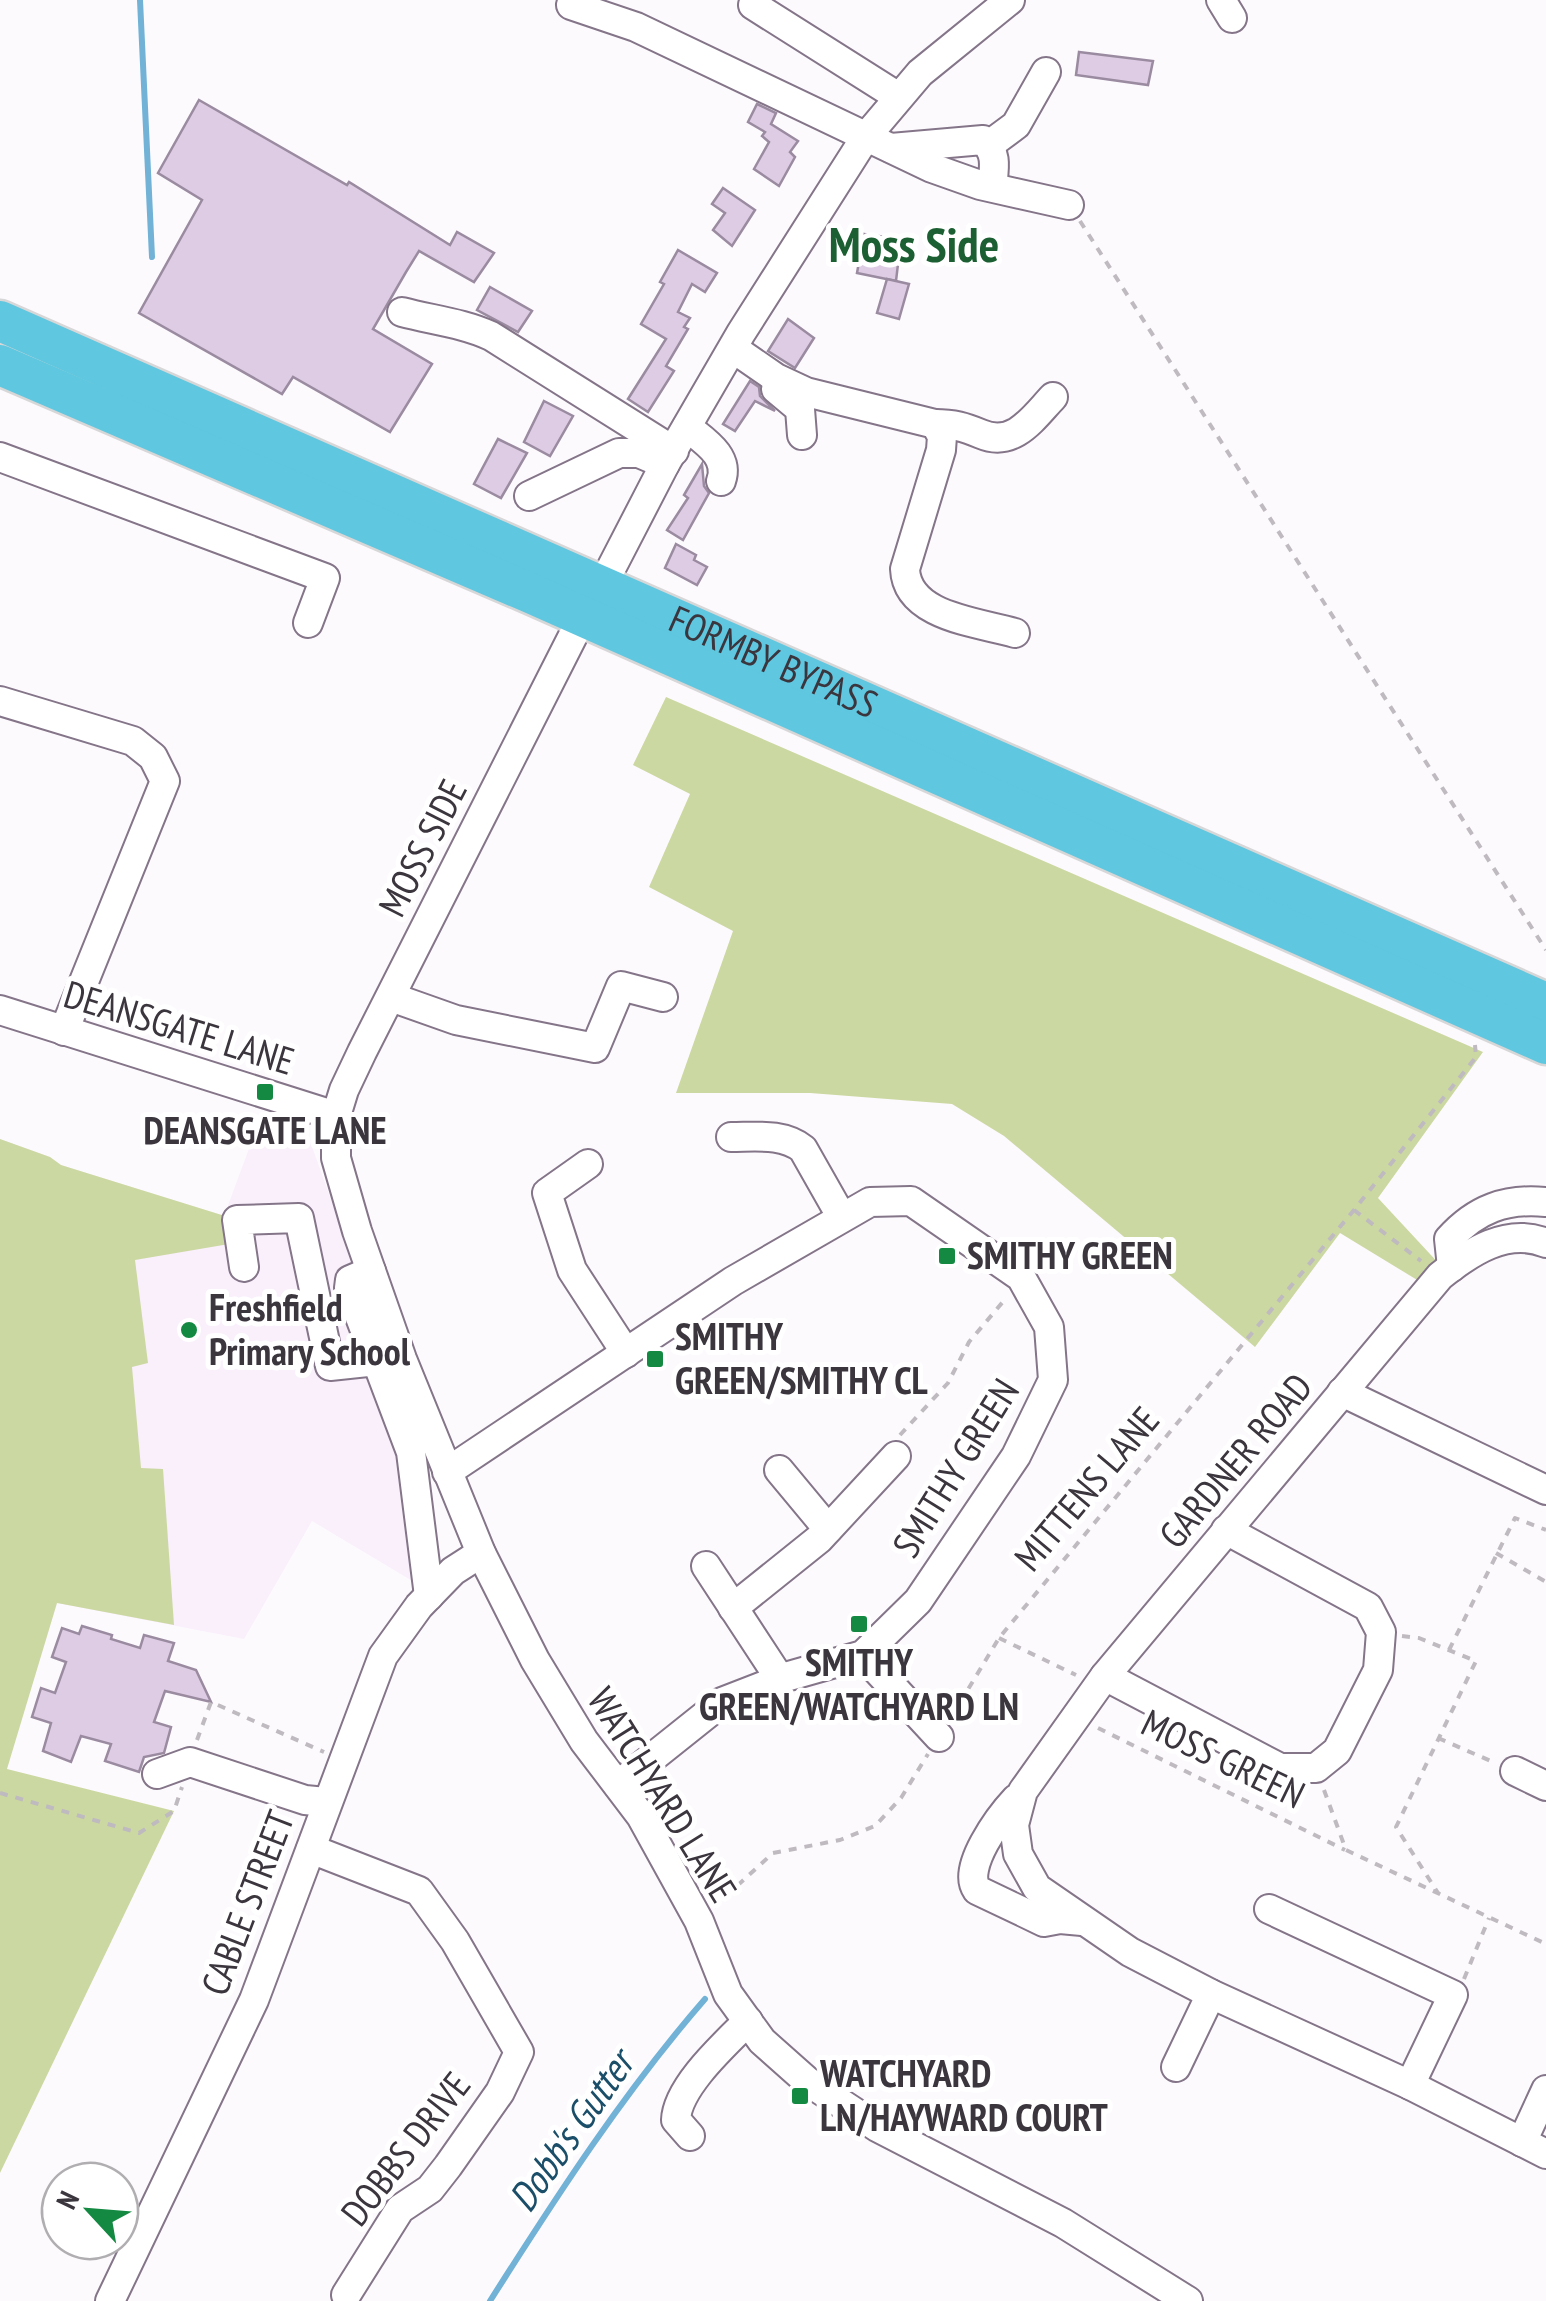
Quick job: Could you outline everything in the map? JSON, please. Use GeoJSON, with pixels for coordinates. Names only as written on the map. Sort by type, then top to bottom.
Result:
{"type":"FeatureCollection","features":[{"type":"Feature","properties":{"kind":"highway","name":"FORMBY BYPASS"},"geometry":{"type":"LineString","coordinates":[[0,321],[1546,1044]]}},
{"type":"Feature","properties":{"kind":"highway","name":"FORMBY BYPASS"},"geometry":{"type":"LineString","coordinates":[[0,365],[593,600],[1546,1003]]}},
{"type":"Feature","properties":{"kind":"street","name":"MOSS SIDE"},"geometry":{"type":"LineString","coordinates":[[336,1116],[344,1090],[390,997],[593,600],[730,354],[877,143],[898,96],[920,73],[1010,0]]}},
{"type":"Feature","properties":{"kind":"street"},"geometry":{"type":"LineString","coordinates":[[571,5],[636,27],[932,168],[992,187],[1069,204]]}},
{"type":"Feature","properties":{"kind":"street"},"geometry":{"type":"LineString","coordinates":[[753,5],[898,96]]}},
{"type":"Feature","properties":{"kind":"street"},"geometry":{"type":"LineString","coordinates":[[989,145],[1016,125],[1046,72]]}},
{"type":"Feature","properties":{"kind":"street"},"geometry":{"type":"LineString","coordinates":[[877,143],[978,139],[989,145],[994,159],[992,187]]}},
{"type":"Feature","properties":{"kind":"street"},"geometry":{"type":"LineString","coordinates":[[402,312],[470,326],[491,336],[675,447],[722,460],[721,481]]}},
{"type":"Feature","properties":{"kind":"street"},"geometry":{"type":"LineString","coordinates":[[730,354],[806,392],[935,424],[956,424],[990,437],[1005,438],[1024,428],[1053,397]]}},
{"type":"Feature","properties":{"kind":"street"},"geometry":{"type":"LineString","coordinates":[[730,354],[798,405],[802,435]]}},
{"type":"Feature","properties":{"kind":"street"},"geometry":{"type":"LineString","coordinates":[[935,424],[942,436],[941,450],[906,568],[906,583],[916,598],[931,608],[1015,632]]}},
{"type":"Feature","properties":{"kind":"street"},"geometry":{"type":"LineString","coordinates":[[529,496],[619,453],[675,447]]}},
{"type":"Feature","properties":{"kind":"street"},"geometry":{"type":"LineString","coordinates":[[0,457],[325,578],[308,623]]}},
{"type":"Feature","properties":{"kind":"street"},"geometry":{"type":"LineString","coordinates":[[0,701],[134,741],[153,757],[165,781],[64,1031]]}},
{"type":"Feature","properties":{"kind":"street"},"geometry":{"type":"LineString","coordinates":[[390,997],[456,1020],[595,1048],[622,986],[663,998]]}},
{"type":"Feature","properties":{"kind":"street","name":"DEANSGATE LANE"},"geometry":{"type":"LineString","coordinates":[[0,1010],[336,1116]]}},
{"type":"Feature","properties":{"kind":"street","name":"WATCHYARD LANE"},"geometry":{"type":"LineString","coordinates":[[336,1116],[336,1158],[371,1272],[481,1553],[535,1660],[584,1740],[640,1816],[699,1921],[728,1994],[748,2022],[762,2041],[807,2080],[877,2127],[1062,2223],[1187,2301]]}},
{"type":"Feature","properties":{"kind":"street"},"geometry":{"type":"LineString","coordinates":[[732,1137],[784,1138],[794,1142],[803,1150],[842,1216]]}},
{"type":"Feature","properties":{"kind":"street"},"geometry":{"type":"LineString","coordinates":[[588,1164],[547,1193],[572,1270],[626,1353]]}},
{"type":"Feature","properties":{"kind":"street"},"geometry":{"type":"LineString","coordinates":[[1446,1272],[1449,1238],[1481,1210],[1524,1200],[1546,1202]]}},
{"type":"Feature","properties":{"kind":"street","name":"SMITHY GREEN"},"geometry":{"type":"LineString","coordinates":[[448,1472],[733,1281],[870,1202],[911,1201],[1021,1277],[1049,1327],[1053,1380],[1016,1456],[918,1601],[863,1655],[780,1679],[722,1702],[618,1785]]}},
{"type":"Feature","properties":{"kind":"street"},"geometry":{"type":"LineString","coordinates":[[244,1267],[237,1220],[299,1218],[330,1366],[377,1361]]}},
{"type":"Feature","properties":{"kind":"street","name":"GARDNER ROAD"},"geometry":{"type":"LineString","coordinates":[[1082,1921],[1044,1922],[976,1890],[971,1876],[990,1834],[1101,1681],[1446,1272],[1464,1257],[1508,1237],[1546,1243]]}},
{"type":"Feature","properties":{"kind":"street"},"geometry":{"type":"LineString","coordinates":[[371,1272],[350,1280],[349,1288],[411,1452],[429,1596]]}},
{"type":"Feature","properties":{"kind":"street"},"geometry":{"type":"LineString","coordinates":[[1342,1392],[1546,1490]]}},
{"type":"Feature","properties":{"kind":"street"},"geometry":{"type":"LineString","coordinates":[[733,1608],[828,1529],[896,1456]]}},
{"type":"Feature","properties":{"kind":"street"},"geometry":{"type":"LineString","coordinates":[[779,1470],[828,1529]]}},
{"type":"Feature","properties":{"kind":"street"},"geometry":{"type":"LineString","coordinates":[[1101,1681],[1280,1768],[1316,1768],[1336,1751],[1378,1670],[1381,1632],[1368,1607],[1226,1530]]}},
{"type":"Feature","properties":{"kind":"street","name":"CABLE STREET"},"geometry":{"type":"LineString","coordinates":[[110,2301],[254,2000],[383,1656],[429,1596],[453,1571],[481,1553]]}},
{"type":"Feature","properties":{"kind":"street"},"geometry":{"type":"LineString","coordinates":[[706,1566],[780,1679]]}},
{"type":"Feature","properties":{"kind":"street"},"geometry":{"type":"LineString","coordinates":[[863,1655],[939,1737]]}},
{"type":"Feature","properties":{"kind":"street"},"geometry":{"type":"LineString","coordinates":[[158,1774],[190,1762],[305,1800],[326,1802]]}},
{"type":"Feature","properties":{"kind":"street"},"geometry":{"type":"LineString","coordinates":[[1515,1771],[1546,1786]]}},
{"type":"Feature","properties":{"kind":"street","name":"GARDNER ROAD"},"geometry":{"type":"LineString","coordinates":[[1024,1791],[1014,1825],[1018,1854],[1036,1888],[1130,1952],[1534,2148],[1546,2090]]}},
{"type":"Feature","properties":{"kind":"street","name":"DOBBS DRIVE"},"geometry":{"type":"LineString","coordinates":[[311,1849],[419,1892],[455,1942],[520,2052],[500,2092],[448,2166],[430,2189],[400,2208],[346,2296]]}},
{"type":"Feature","properties":{"kind":"street"},"geometry":{"type":"LineString","coordinates":[[1269,1909],[1454,1995],[1410,2085]]}},
{"type":"Feature","properties":{"kind":"street"},"geometry":{"type":"LineString","coordinates":[[1176,2067],[1211,1994]]}},
{"type":"Feature","properties":{"kind":"street"},"geometry":{"type":"LineString","coordinates":[[690,2136],[676,2120],[676,2110],[689,2086],[748,2022]]}},
{"type":"Feature","properties":{"kind":"path"},"geometry":{"type":"LineString","coordinates":[[1069,204],[1546,950]]}},
{"type":"Feature","properties":{"kind":"path","name":"MITTENS LANE"},"geometry":{"type":"LineString","coordinates":[[699,1921],[773,1853],[840,1840],[875,1826],[900,1798],[999,1638],[1476,1057],[1475,1035]]}},
{"type":"Feature","properties":{"kind":"path"},"geometry":{"type":"LineString","coordinates":[[1354,1210],[1446,1272]]}},
{"type":"Feature","properties":{"kind":"path"},"geometry":{"type":"LineString","coordinates":[[896,1456],[892,1444],[948,1383],[969,1342],[1021,1277]]}},
{"type":"Feature","properties":{"kind":"path"},"geometry":{"type":"LineString","coordinates":[[1449,1650],[1514,1518],[1546,1530]]}},
{"type":"Feature","properties":{"kind":"path"},"geometry":{"type":"LineString","coordinates":[[1496,1553],[1546,1582]]}},
{"type":"Feature","properties":{"kind":"path"},"geometry":{"type":"LineString","coordinates":[[1381,1632],[1418,1638],[1476,1661],[1396,1827],[1438,1893]]}},
{"type":"Feature","properties":{"kind":"path"},"geometry":{"type":"LineString","coordinates":[[999,1638],[1101,1681]]}},
{"type":"Feature","properties":{"kind":"path","name":"MOSS GREEN"},"geometry":{"type":"LineString","coordinates":[[1076,1717],[1546,1944]]}},
{"type":"Feature","properties":{"kind":"path"},"geometry":{"type":"LineString","coordinates":[[1438,1738],[1515,1771]]}},
{"type":"Feature","properties":{"kind":"path"},"geometry":{"type":"LineString","coordinates":[[1316,1768],[1346,1850]]}},
{"type":"Feature","properties":{"kind":"path"},"geometry":{"type":"LineString","coordinates":[[1454,1995],[1465,1978],[1489,1917]]}},
{"type":"Feature","properties":{"kind":"shaded area","name":"Freshfield Primary School"},"geometry":{"type":"Polygon","coordinates":[[[261,1116],[297,1128],[310,1141],[418,1443],[414,1582],[312,1521],[244,1639],[57,1603],[6,1770],[0,1768],[0,1139],[50,1157],[61,1165],[224,1216],[261,1116]]]}},
{"type":"Feature","properties":{"kind":"green space"},"geometry":{"type":"Polygon","coordinates":[[[666,697],[1483,1052],[1378,1198],[1443,1268],[1427,1286],[1340,1233],[1255,1347],[1004,1136],[952,1104],[810,1093],[676,1093],[733,931],[649,887],[690,794],[633,765],[666,697]]]}},
{"type":"Feature","properties":{"kind":"green space"},"geometry":{"type":"Polygon","coordinates":[[[0,1139],[50,1157],[61,1165],[225,1216],[229,1244],[135,1260],[148,1363],[132,1367],[141,1468],[163,1469],[174,1625],[57,1603],[7,1769],[174,1811],[0,2173],[0,1139]]]}},
{"type":"Feature","properties":{"kind":"building"},"geometry":{"type":"Polygon","coordinates":[[[1079,52],[1153,61],[1148,85],[1076,75],[1079,52]]]}},
{"type":"Feature","properties":{"kind":"building"},"geometry":{"type":"Polygon","coordinates":[[[199,100],[347,185],[349,182],[450,245],[457,232],[494,253],[474,282],[419,251],[406,272],[373,329],[432,364],[390,432],[293,377],[282,394],[139,313],[202,200],[158,173],[199,100]]]}},
{"type":"Feature","properties":{"kind":"building"},"geometry":{"type":"Polygon","coordinates":[[[757,104],[776,113],[771,124],[798,141],[790,152],[795,157],[779,186],[754,169],[769,142],[762,136],[765,132],[748,122],[757,104]]]}},
{"type":"Feature","properties":{"kind":"building"},"geometry":{"type":"Polygon","coordinates":[[[723,188],[755,210],[732,246],[713,230],[725,213],[712,204],[723,188]]]}},
{"type":"Feature","properties":{"kind":"building"},"geometry":{"type":"Polygon","coordinates":[[[864,234],[901,239],[896,281],[857,273],[864,234]]]}},
{"type":"Feature","properties":{"kind":"building"},"geometry":{"type":"Polygon","coordinates":[[[678,250],[717,273],[705,292],[692,284],[678,312],[690,318],[684,327],[688,329],[666,366],[674,371],[648,412],[628,399],[666,339],[641,324],[678,250]]]}},
{"type":"Feature","properties":{"kind":"building"},"geometry":{"type":"Polygon","coordinates":[[[887,279],[909,284],[899,319],[877,313],[887,279]]]}},
{"type":"Feature","properties":{"kind":"building"},"geometry":{"type":"Polygon","coordinates":[[[490,287],[532,311],[518,332],[477,310],[490,287]]]}},
{"type":"Feature","properties":{"kind":"building"},"geometry":{"type":"Polygon","coordinates":[[[788,319],[814,338],[795,368],[768,351],[788,319]]]}},
{"type":"Feature","properties":{"kind":"building"},"geometry":{"type":"Polygon","coordinates":[[[750,381],[759,387],[760,396],[775,411],[755,401],[735,431],[723,424],[750,381]]]}},
{"type":"Feature","properties":{"kind":"building"},"geometry":{"type":"Polygon","coordinates":[[[544,401],[573,416],[550,456],[524,442],[544,401]]]}},
{"type":"Feature","properties":{"kind":"building"},"geometry":{"type":"Polygon","coordinates":[[[498,439],[527,453],[501,498],[474,484],[498,439]]]}},
{"type":"Feature","properties":{"kind":"building"},"geometry":{"type":"Polygon","coordinates":[[[702,464],[704,486],[709,493],[683,540],[667,530],[688,498],[684,495],[702,464]]]}},
{"type":"Feature","properties":{"kind":"building"},"geometry":{"type":"Polygon","coordinates":[[[676,544],[696,555],[694,560],[707,567],[697,585],[665,568],[676,544]]]}},
{"type":"Feature","properties":{"kind":"building"},"geometry":{"type":"Polygon","coordinates":[[[82,1626],[140,1648],[144,1635],[174,1643],[168,1661],[196,1670],[211,1702],[165,1691],[154,1722],[171,1727],[164,1753],[144,1757],[139,1772],[105,1761],[111,1744],[81,1736],[71,1762],[43,1751],[51,1723],[32,1717],[41,1688],[55,1693],[66,1662],[52,1657],[62,1628],[79,1634],[82,1626]]]}},
{"type":"Feature","properties":{"kind":"waterway"},"geometry":{"type":"LineString","coordinates":[[140,0],[152,257]]}},
{"type":"Feature","properties":{"kind":"waterway","name":"Dobb's Gutter"},"geometry":{"type":"LineString","coordinates":[[490,2301],[619,2108],[705,1999]]}},
{"type":"Feature","properties":{"kind":"place","name":"DEANSGATE LANE"},"geometry":{"type":"Point","coordinates":[265,1092]}},
{"type":"Feature","properties":{"kind":"place","name":"SMITHY GREEN"},"geometry":{"type":"Point","coordinates":[947,1256]}},
{"type":"Feature","properties":{"kind":"place","name":"Freshfield Primary School"},"geometry":{"type":"Point","coordinates":[189,1330]}},
{"type":"Feature","properties":{"kind":"place","name":"SMITHY GREEN/SMITHY CL"},"geometry":{"type":"Point","coordinates":[655,1359]}},
{"type":"Feature","properties":{"kind":"place","name":"SMITHY GREEN/WATCHYARD LN"},"geometry":{"type":"Point","coordinates":[859,1624]}},
{"type":"Feature","properties":{"kind":"place","name":"WATCHYARD LN/HAYWARD COURT"},"geometry":{"type":"Point","coordinates":[800,2096]}},
{"type":"Feature","properties":{"kind":"district","name":"Moss Side"},"geometry":{"type":"Point","coordinates":[914,245]}}]}
